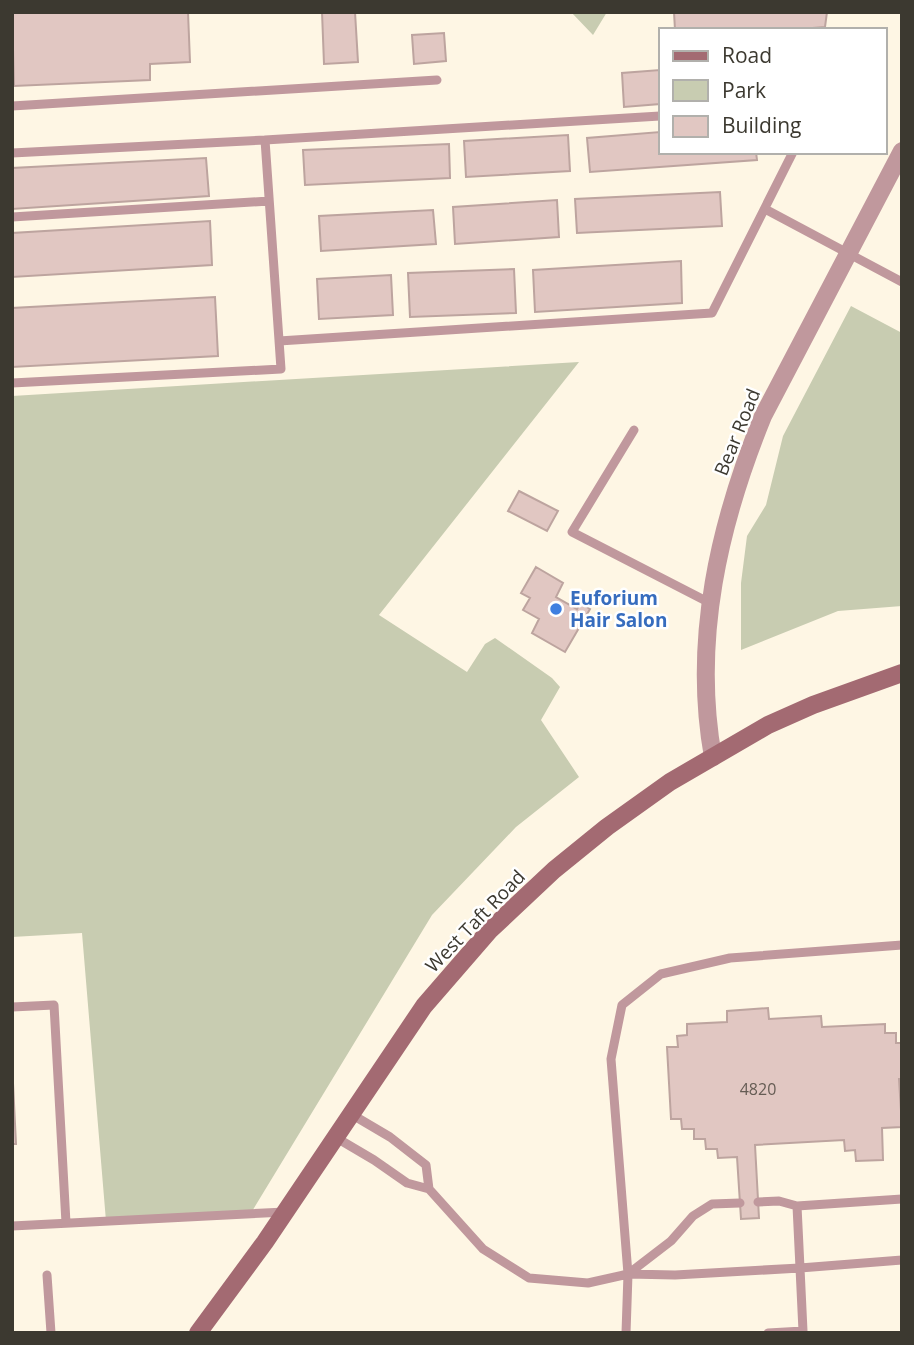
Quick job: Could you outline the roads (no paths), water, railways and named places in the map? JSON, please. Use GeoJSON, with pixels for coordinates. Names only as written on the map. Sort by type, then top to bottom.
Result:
{"type":"FeatureCollection","features":[{"type":"Feature","properties":{"kind":"main road","name":"West Taft Road"},"geometry":{"type":"LineString","coordinates":[[198,1333],[285,1212],[424,1006],[489,931],[554,870],[607,827],[670,782],[768,725],[813,705],[902,673]]}},
{"type":"Feature","properties":{"kind":"street","name":"Bear Road"},"geometry":{"type":"LineString","coordinates":[[713,757],[705,683],[709,603],[722,537],[745,460],[763,416],[902,151]]}},
{"type":"Feature","properties":{"kind":"lane"},"geometry":{"type":"LineString","coordinates":[[12,106],[437,80]]}},
{"type":"Feature","properties":{"kind":"lane"},"geometry":{"type":"LineString","coordinates":[[12,153],[265,141],[659,116]]}},
{"type":"Feature","properties":{"kind":"lane"},"geometry":{"type":"LineString","coordinates":[[12,383],[281,369],[265,141]]}},
{"type":"Feature","properties":{"kind":"lane"},"geometry":{"type":"LineString","coordinates":[[279,341],[712,313],[792,154]]}},
{"type":"Feature","properties":{"kind":"lane"},"geometry":{"type":"LineString","coordinates":[[12,216],[269,201]]}},
{"type":"Feature","properties":{"kind":"lane"},"geometry":{"type":"LineString","coordinates":[[765,209],[902,282]]}},
{"type":"Feature","properties":{"kind":"lane"},"geometry":{"type":"LineString","coordinates":[[634,430],[572,532],[709,603]]}},
{"type":"Feature","properties":{"kind":"lane"},"geometry":{"type":"LineString","coordinates":[[626,1333],[628,1274],[611,1059],[622,1004],[661,974],[730,958],[902,945]]}},
{"type":"Feature","properties":{"kind":"lane"},"geometry":{"type":"LineString","coordinates":[[12,1007],[54,1004],[66,1223]]}},
{"type":"Feature","properties":{"kind":"lane"},"geometry":{"type":"LineString","coordinates":[[351,1114],[390,1137],[426,1165],[429,1189]]}},
{"type":"Feature","properties":{"kind":"lane"},"geometry":{"type":"LineString","coordinates":[[335,1138],[407,1183],[429,1189],[483,1249],[528,1278],[588,1283],[628,1274],[675,1275],[902,1260]]}},
{"type":"Feature","properties":{"kind":"lane"},"geometry":{"type":"LineString","coordinates":[[758,1202],[779,1201],[797,1206],[902,1199]]}},
{"type":"Feature","properties":{"kind":"lane"},"geometry":{"type":"LineString","coordinates":[[628,1274],[671,1241],[693,1216],[712,1204],[740,1203]]}},
{"type":"Feature","properties":{"kind":"lane"},"geometry":{"type":"LineString","coordinates":[[768,1333],[803,1331],[797,1206]]}},
{"type":"Feature","properties":{"kind":"lane"},"geometry":{"type":"LineString","coordinates":[[12,1226],[285,1212]]}},
{"type":"Feature","properties":{"kind":"lane"},"geometry":{"type":"LineString","coordinates":[[47,1275],[51,1333]]}},
{"type":"Feature","properties":{"kind":"place","name":"Euforium Hair Salon"},"geometry":{"type":"Point","coordinates":[556,609]}}]}
